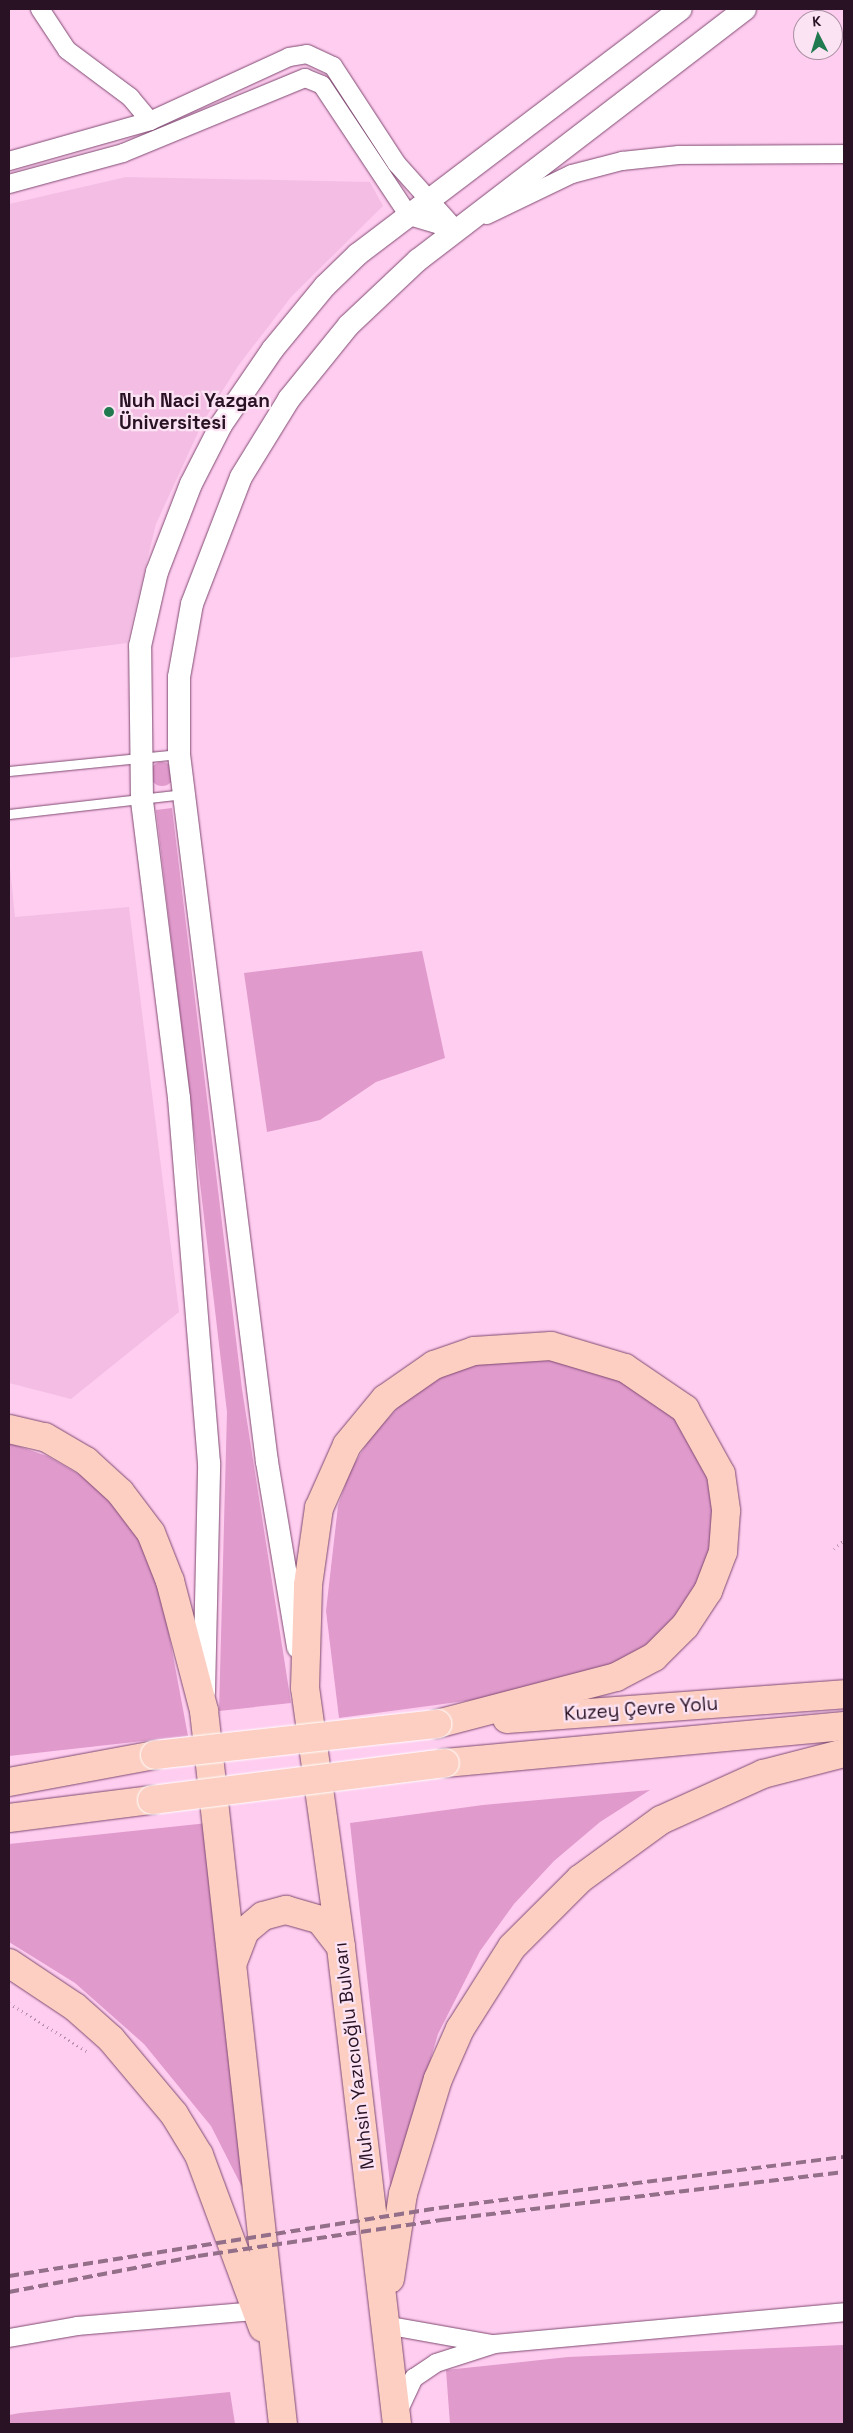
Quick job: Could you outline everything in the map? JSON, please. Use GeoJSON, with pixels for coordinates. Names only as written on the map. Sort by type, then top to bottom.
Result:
{"type":"FeatureCollection","features":[{"type":"Feature","properties":{"kind":"highway","name":"Muhsin Yazıcıoğlu Bulvarı"},"geometry":{"type":"LineString","coordinates":[[397,2420],[341,1946],[305,1688],[308,1584],[319,1508],[347,1445],[385,1399],[434,1365],[474,1351],[512,1346],[551,1346],[625,1368],[684,1409],[721,1474],[726,1511],[723,1552],[708,1591],[685,1626],[654,1657],[616,1677],[437,1724]]}},
{"type":"Feature","properties":{"kind":"highway"},"geometry":{"type":"LineString","coordinates":[[9,1429],[45,1437],[86,1461],[120,1492],[151,1533],[170,1581],[204,1710],[283,2424]]}},
{"type":"Feature","properties":{"kind":"highway","name":"Kuzey Çevre Yolu"},"geometry":{"type":"LineString","coordinates":[[437,1724],[844,1694]]}},
{"type":"Feature","properties":{"kind":"highway"},"geometry":{"type":"LineString","coordinates":[[9,1767],[155,1755],[437,1724]]}},
{"type":"Feature","properties":{"kind":"highway","name":"Kuzey Çevre Yolu"},"geometry":{"type":"LineString","coordinates":[[9,1818],[445,1763],[844,1726]]}},
{"type":"Feature","properties":{"kind":"highway"},"geometry":{"type":"LineString","coordinates":[[385,2326],[404,2194],[438,2079],[460,2029],[512,1947],[580,1879],[661,1820],[763,1774],[844,1753]]}},
{"type":"Feature","properties":{"kind":"highway"},"geometry":{"type":"LineString","coordinates":[[9,1782],[155,1755]]}},
{"type":"Feature","properties":{"kind":"highway"},"geometry":{"type":"LineString","coordinates":[[233,1964],[245,1931],[263,1916],[286,1910],[320,1920],[341,1946]]}},
{"type":"Feature","properties":{"kind":"highway"},"geometry":{"type":"LineString","coordinates":[[9,1963],[75,2007],[111,2039],[174,2114],[199,2155],[277,2363]]}},
{"type":"Feature","properties":{"kind":"street"},"geometry":{"type":"LineString","coordinates":[[40,9],[67,50],[122,91],[150,121]]}},
{"type":"Feature","properties":{"kind":"street"},"geometry":{"type":"LineString","coordinates":[[204,1710],[209,1463],[179,1098],[142,800],[138,683],[148,606],[167,544],[206,452],[255,374],[314,299],[358,254],[681,9]]}},
{"type":"Feature","properties":{"kind":"street"},"geometry":{"type":"LineString","coordinates":[[305,1688],[267,1462],[179,754],[177,702],[186,628],[214,537],[241,477],[289,399],[327,350],[372,302],[456,230],[745,9]]}},
{"type":"Feature","properties":{"kind":"street"},"geometry":{"type":"LineString","coordinates":[[9,161],[29,157],[150,121],[288,57],[317,55],[333,66],[397,164],[456,230]]}},
{"type":"Feature","properties":{"kind":"street"},"geometry":{"type":"LineString","coordinates":[[9,184],[131,150],[305,78],[322,85],[409,216],[456,230],[572,174],[622,161],[679,156],[844,154]]}},
{"type":"Feature","properties":{"kind":"street"},"geometry":{"type":"LineString","coordinates":[[9,152],[29,157]]}},
{"type":"Feature","properties":{"kind":"street"},"geometry":{"type":"LineString","coordinates":[[9,2338],[77,2326],[257,2311]]}},
{"type":"Feature","properties":{"kind":"street"},"geometry":{"type":"LineString","coordinates":[[397,2420],[414,2378],[436,2363],[495,2344],[844,2312]]}},
{"type":"Feature","properties":{"kind":"street"},"geometry":{"type":"LineString","coordinates":[[385,2326],[495,2344]]}},
{"type":"Feature","properties":{"kind":"lane"},"geometry":{"type":"LineString","coordinates":[[9,771],[141,755],[179,754]]}},
{"type":"Feature","properties":{"kind":"lane"},"geometry":{"type":"LineString","coordinates":[[9,814],[184,794]]}},
{"type":"Feature","properties":{"kind":"path"},"geometry":{"type":"LineString","coordinates":[[834,1549],[844,1540]]}},
{"type":"Feature","properties":{"kind":"path"},"geometry":{"type":"LineString","coordinates":[[9,2003],[95,2058]]}},
{"type":"Feature","properties":{"kind":"shaded area","name":"Nuh Naci Yazgan Üniversitesi"},"geometry":{"type":"Polygon","coordinates":[[[126,177],[370,182],[383,206],[291,297],[238,366],[203,422],[156,524],[127,643],[9,658],[9,204],[126,177]]]}},
{"type":"Feature","properties":{"kind":"shaded area"},"geometry":{"type":"Polygon","coordinates":[[[157,762],[167,762],[174,769],[174,779],[167,786],[157,786],[150,779],[150,769],[157,762]]]}},
{"type":"Feature","properties":{"kind":"shaded area"},"geometry":{"type":"Polygon","coordinates":[[[172,808],[242,1389],[291,1703],[219,1711],[227,1412],[156,810],[172,808]]]}},
{"type":"Feature","properties":{"kind":"shaded area"},"geometry":{"type":"Polygon","coordinates":[[[9,858],[15,917],[129,907],[179,1312],[71,1399],[9,1383],[9,858]]]}},
{"type":"Feature","properties":{"kind":"shaded area"},"geometry":{"type":"Polygon","coordinates":[[[422,951],[445,1058],[376,1082],[320,1120],[267,1132],[244,973],[422,951]]]}},
{"type":"Feature","properties":{"kind":"shaded area"},"geometry":{"type":"Polygon","coordinates":[[[501,1356],[584,1361],[672,1406],[708,1464],[716,1543],[683,1617],[632,1658],[518,1694],[339,1718],[326,1611],[338,1506],[350,1471],[370,1438],[400,1405],[440,1375],[501,1356]]]}},
{"type":"Feature","properties":{"kind":"shaded area"},"geometry":{"type":"Polygon","coordinates":[[[9,1443],[47,1456],[82,1476],[129,1518],[157,1570],[188,1736],[9,1756],[9,1443]]]}},
{"type":"Feature","properties":{"kind":"shaded area"},"geometry":{"type":"Polygon","coordinates":[[[650,1790],[600,1822],[554,1861],[514,1904],[480,1951],[438,2034],[391,2193],[350,1823],[483,1805],[650,1790]]]}},
{"type":"Feature","properties":{"kind":"shaded area"},"geometry":{"type":"Polygon","coordinates":[[[208,1823],[246,2195],[211,2126],[144,2044],[75,1983],[9,1942],[9,1844],[208,1823]]]}},
{"type":"Feature","properties":{"kind":"shaded area"},"geometry":{"type":"Polygon","coordinates":[[[844,2345],[844,2424],[450,2424],[446,2370],[568,2357],[844,2345]]]}},
{"type":"Feature","properties":{"kind":"shaded area"},"geometry":{"type":"Polygon","coordinates":[[[230,2392],[235,2424],[9,2424],[9,2415],[20,2413],[230,2392]]]}},
{"type":"Feature","properties":{"kind":"railway"},"geometry":{"type":"LineString","coordinates":[[9,2276],[439,2208],[844,2157]]}},
{"type":"Feature","properties":{"kind":"railway"},"geometry":{"type":"LineString","coordinates":[[9,2292],[198,2256],[441,2220],[844,2172]]}},
{"type":"Feature","properties":{"kind":"place","name":"Nuh Naci Yazgan Üniversitesi"},"geometry":{"type":"Point","coordinates":[109,412]}}]}
